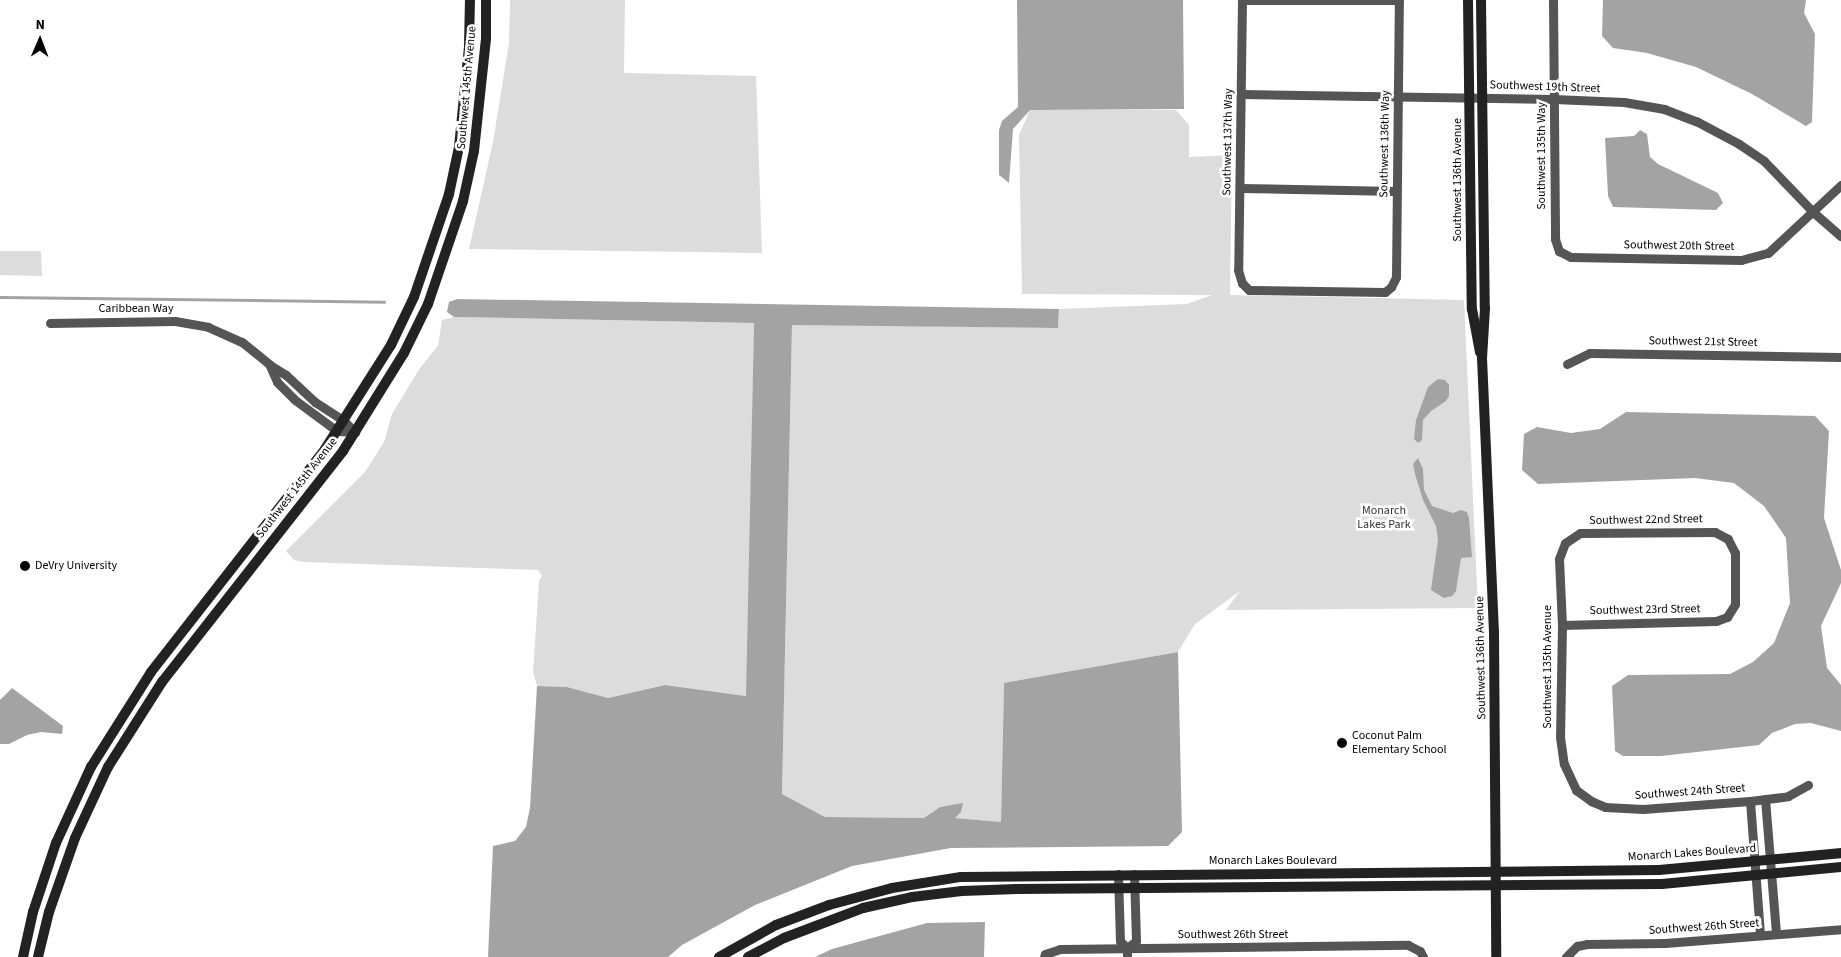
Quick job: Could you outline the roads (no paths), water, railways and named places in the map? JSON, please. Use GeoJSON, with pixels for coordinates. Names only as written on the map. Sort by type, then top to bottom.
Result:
{"type":"FeatureCollection","features":[{"type":"Feature","properties":{"kind":"street","name":"Southwest 145th Avenue"},"geometry":{"type":"LineString","coordinates":[[23,957],[33,912],[56,843],[91,767],[150,672],[344,421],[391,346],[414,297],[449,194],[459,147],[464,112],[469,46],[470,0]]}},
{"type":"Feature","properties":{"kind":"street","name":"Southwest 145th Avenue"},"geometry":{"type":"LineString","coordinates":[[38,957],[49,912],[75,838],[108,767],[162,682],[343,451],[404,353],[428,304],[463,201],[480,110],[486,40],[486,0]]}},
{"type":"Feature","properties":{"kind":"street"},"geometry":{"type":"LineString","coordinates":[[1242,0],[1399,0]]}},
{"type":"Feature","properties":{"kind":"street","name":"Southwest 137th Way"},"geometry":{"type":"LineString","coordinates":[[1242,0],[1238,270],[1242,283],[1249,290],[1385,292],[1391,287]]}},
{"type":"Feature","properties":{"kind":"street","name":"Southwest 136th Way"},"geometry":{"type":"LineString","coordinates":[[1391,287],[1396,277],[1399,0]]}},
{"type":"Feature","properties":{"kind":"street","name":"Southwest 136th Avenue"},"geometry":{"type":"LineString","coordinates":[[1468,0],[1472,308],[1475,334],[1482,358]]}},
{"type":"Feature","properties":{"kind":"street","name":"Southwest 136th Avenue"},"geometry":{"type":"LineString","coordinates":[[1481,0],[1485,308],[1482,358],[1494,632],[1496,957]]}},
{"type":"Feature","properties":{"kind":"street","name":"Southwest 135th Way"},"geometry":{"type":"LineString","coordinates":[[1553,0],[1555,239],[1559,251]]}},
{"type":"Feature","properties":{"kind":"street","name":"Southwest 19th Street"},"geometry":{"type":"LineString","coordinates":[[1241,94],[1554,99],[1624,102],[1664,109],[1696,121],[1739,144],[1764,161],[1813,212],[1841,236]]}},
{"type":"Feature","properties":{"kind":"street","name":"Southwest 20th Street"},"geometry":{"type":"LineString","coordinates":[[1559,251],[1571,257],[1741,260],[1768,253],[1841,185]]}},
{"type":"Feature","properties":{"kind":"street"},"geometry":{"type":"LineString","coordinates":[[1240,188],[1396,191]]}},
{"type":"Feature","properties":{"kind":"street","name":"Caribbean Way"},"geometry":{"type":"LineString","coordinates":[[50,323],[175,320],[208,326],[242,342],[270,365],[286,374],[315,402],[344,421],[355,432]]}},
{"type":"Feature","properties":{"kind":"street","name":"Southwest 21st Street"},"geometry":{"type":"LineString","coordinates":[[1567,364],[1590,353],[1841,357]]}},
{"type":"Feature","properties":{"kind":"street","name":"Caribbean Way"},"geometry":{"type":"LineString","coordinates":[[270,365],[277,382],[296,400],[337,431]]}},
{"type":"Feature","properties":{"kind":"street"},"geometry":{"type":"LineString","coordinates":[[337,431],[355,432]]}},
{"type":"Feature","properties":{"kind":"street","name":"Southwest 22nd Street"},"geometry":{"type":"LineString","coordinates":[[1565,543],[1580,533],[1715,532],[1728,539],[1735,553],[1735,604],[1727,617]]}},
{"type":"Feature","properties":{"kind":"street","name":"Southwest 135th Avenue"},"geometry":{"type":"LineString","coordinates":[[1565,543],[1559,559],[1562,625],[1560,737],[1564,764],[1576,790]]}},
{"type":"Feature","properties":{"kind":"street","name":"Southwest 23rd Street"},"geometry":{"type":"LineString","coordinates":[[1562,625],[1716,621],[1727,617]]}},
{"type":"Feature","properties":{"kind":"street","name":"Southwest 24th Street"},"geometry":{"type":"LineString","coordinates":[[1576,790],[1591,801],[1604,807],[1643,809],[1750,801],[1788,796],[1808,785]]}},
{"type":"Feature","properties":{"kind":"street"},"geometry":{"type":"LineString","coordinates":[[1765,799],[1776,934]]}},
{"type":"Feature","properties":{"kind":"street"},"geometry":{"type":"LineString","coordinates":[[1750,801],[1760,936]]}},
{"type":"Feature","properties":{"kind":"street","name":"Monarch Lakes Boulevard"},"geometry":{"type":"LineString","coordinates":[[719,957],[776,925],[829,905],[892,888],[961,877],[1034,874],[1659,870],[1841,852]]}},
{"type":"Feature","properties":{"kind":"street"},"geometry":{"type":"LineString","coordinates":[[748,957],[784,938],[834,917],[912,897],[943,894],[1017,888],[1119,890],[1662,884],[1841,867]]}},
{"type":"Feature","properties":{"kind":"street"},"geometry":{"type":"LineString","coordinates":[[943,894],[943,886],[945,885],[1015,881],[1034,874]]}},
{"type":"Feature","properties":{"kind":"street"},"geometry":{"type":"LineString","coordinates":[[1118,874],[1120,941],[1127,952],[1136,941],[1134,874]]}},
{"type":"Feature","properties":{"kind":"street","name":"Southwest 26th Street"},"geometry":{"type":"LineString","coordinates":[[1568,954],[1576,946],[1587,944],[1665,943],[1841,929]]}},
{"type":"Feature","properties":{"kind":"street"},"geometry":{"type":"LineString","coordinates":[[1120,930],[1136,930]]}},
{"type":"Feature","properties":{"kind":"street","name":"Southwest 26th Street"},"geometry":{"type":"LineString","coordinates":[[1045,955],[1060,949],[1127,952],[1272,952],[1408,945],[1421,954]]}},
{"type":"Feature","properties":{"kind":"waterway"},"geometry":{"type":"LineString","coordinates":[[0,297],[384,302]]}},
{"type":"Feature","properties":{"kind":"place","name":"DeVry University"},"geometry":{"type":"Point","coordinates":[25,566]}},
{"type":"Feature","properties":{"kind":"place","name":"Coconut Palm Elementary School"},"geometry":{"type":"Point","coordinates":[1342,743]}},
{"type":"Feature","properties":{"kind":"park label","name":"Monarch Lakes Park"},"geometry":{"type":"Point","coordinates":[1384,518]}}]}
